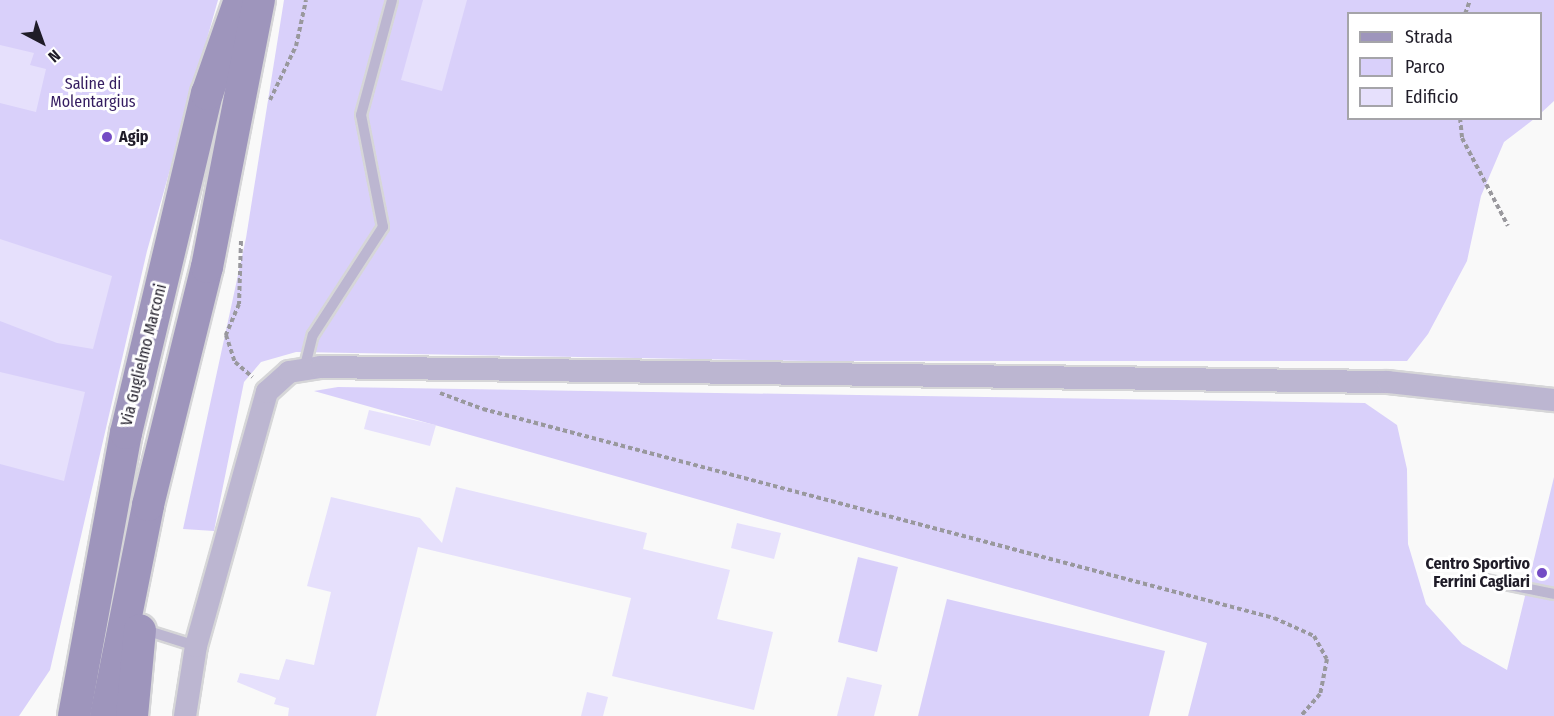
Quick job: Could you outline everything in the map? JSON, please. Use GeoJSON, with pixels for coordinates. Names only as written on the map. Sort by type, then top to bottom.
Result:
{"type":"FeatureCollection","features":[{"type":"Feature","properties":{"kind":"main road","name":"Via Guglielmo Marconi"},"geometry":{"type":"LineString","coordinates":[[74,716],[126,433],[207,94],[240,0]]}},
{"type":"Feature","properties":{"kind":"main road"},"geometry":{"type":"LineString","coordinates":[[132,716],[141,629],[207,267],[259,0]]}},
{"type":"Feature","properties":{"kind":"main road"},"geometry":{"type":"LineString","coordinates":[[108,704],[148,505],[207,267]]}},
{"type":"Feature","properties":{"kind":"main road"},"geometry":{"type":"LineString","coordinates":[[54,716],[126,433]]}},
{"type":"Feature","properties":{"kind":"street"},"geometry":{"type":"LineString","coordinates":[[185,716],[196,646],[267,392],[289,372],[304,370],[1388,382],[1554,400]]}},
{"type":"Feature","properties":{"kind":"lane"},"geometry":{"type":"LineString","coordinates":[[304,370],[313,335],[383,227],[362,115],[392,0]]}},
{"type":"Feature","properties":{"kind":"lane"},"geometry":{"type":"LineString","coordinates":[[1485,580],[1554,594]]}},
{"type":"Feature","properties":{"kind":"lane"},"geometry":{"type":"LineString","coordinates":[[141,629],[196,646]]}},
{"type":"Feature","properties":{"kind":"path"},"geometry":{"type":"LineString","coordinates":[[266,110],[296,46],[306,0]]}},
{"type":"Feature","properties":{"kind":"path"},"geometry":{"type":"LineString","coordinates":[[1460,120],[1462,138],[1508,226]]}},
{"type":"Feature","properties":{"kind":"path"},"geometry":{"type":"LineString","coordinates":[[241,233],[239,304],[226,335],[235,362],[267,392]]}},
{"type":"Feature","properties":{"kind":"path"},"geometry":{"type":"LineString","coordinates":[[429,389],[483,409],[1274,618],[1314,636],[1327,659],[1320,694],[1301,716]]}},
{"type":"Feature","properties":{"kind":"green space","name":"Saline di Molentargius"},"geometry":{"type":"Polygon","coordinates":[[[0,0],[218,0],[147,251],[50,670],[19,716],[0,716],[0,0]]]}},
{"type":"Feature","properties":{"kind":"green space"},"geometry":{"type":"Polygon","coordinates":[[[284,0],[1554,0],[1554,101],[1542,112],[1542,12],[1347,12],[1347,120],[1533,120],[1504,142],[1481,196],[1467,261],[1428,334],[1407,361],[811,361],[296,352],[261,362],[244,382],[214,531],[183,529],[246,238],[284,0]]]}},
{"type":"Feature","properties":{"kind":"green space"},"geometry":{"type":"Polygon","coordinates":[[[338,387],[1365,403],[1397,425],[1407,469],[1408,544],[1426,604],[1462,644],[1507,670],[1554,477],[1554,716],[1188,716],[1207,643],[314,391],[338,387]]]}},
{"type":"Feature","properties":{"kind":"green space"},"geometry":{"type":"Polygon","coordinates":[[[858,557],[898,567],[877,652],[838,642],[858,557]]]}},
{"type":"Feature","properties":{"kind":"green space"},"geometry":{"type":"Polygon","coordinates":[[[947,599],[1165,651],[1149,716],[918,716],[947,599]]]}},
{"type":"Feature","properties":{"kind":"building"},"geometry":{"type":"Polygon","coordinates":[[[423,0],[467,0],[442,91],[401,80],[423,0]]]}},
{"type":"Feature","properties":{"kind":"building"},"geometry":{"type":"Polygon","coordinates":[[[0,45],[34,53],[30,65],[46,69],[36,112],[0,103],[0,45]]]}},
{"type":"Feature","properties":{"kind":"building"},"geometry":{"type":"Polygon","coordinates":[[[0,239],[112,276],[93,349],[57,343],[0,321],[0,239]]]}},
{"type":"Feature","properties":{"kind":"building"},"geometry":{"type":"Polygon","coordinates":[[[0,372],[85,392],[64,481],[0,464],[0,372]]]}},
{"type":"Feature","properties":{"kind":"building"},"geometry":{"type":"Polygon","coordinates":[[[369,410],[436,425],[430,446],[364,429],[369,410]]]}},
{"type":"Feature","properties":{"kind":"building"},"geometry":{"type":"Polygon","coordinates":[[[456,487],[647,533],[643,549],[730,570],[717,619],[773,632],[754,710],[612,676],[631,598],[418,547],[376,716],[288,716],[289,708],[274,704],[276,698],[237,682],[240,673],[279,680],[286,659],[314,665],[331,592],[307,586],[331,497],[420,518],[442,543],[456,487]]]}},
{"type":"Feature","properties":{"kind":"building"},"geometry":{"type":"Polygon","coordinates":[[[737,523],[781,533],[774,559],[731,548],[737,523]]]}},
{"type":"Feature","properties":{"kind":"building"},"geometry":{"type":"Polygon","coordinates":[[[847,677],[882,685],[874,716],[837,716],[847,677]]]}},
{"type":"Feature","properties":{"kind":"building"},"geometry":{"type":"Polygon","coordinates":[[[587,692],[608,697],[603,716],[581,716],[587,692]]]}},
{"type":"Feature","properties":{"kind":"place","name":"Agip"},"geometry":{"type":"Point","coordinates":[107,137]}},
{"type":"Feature","properties":{"kind":"place","name":"Centro Sportivo Ferrini Cagliari"},"geometry":{"type":"Point","coordinates":[1542,573]}}]}
